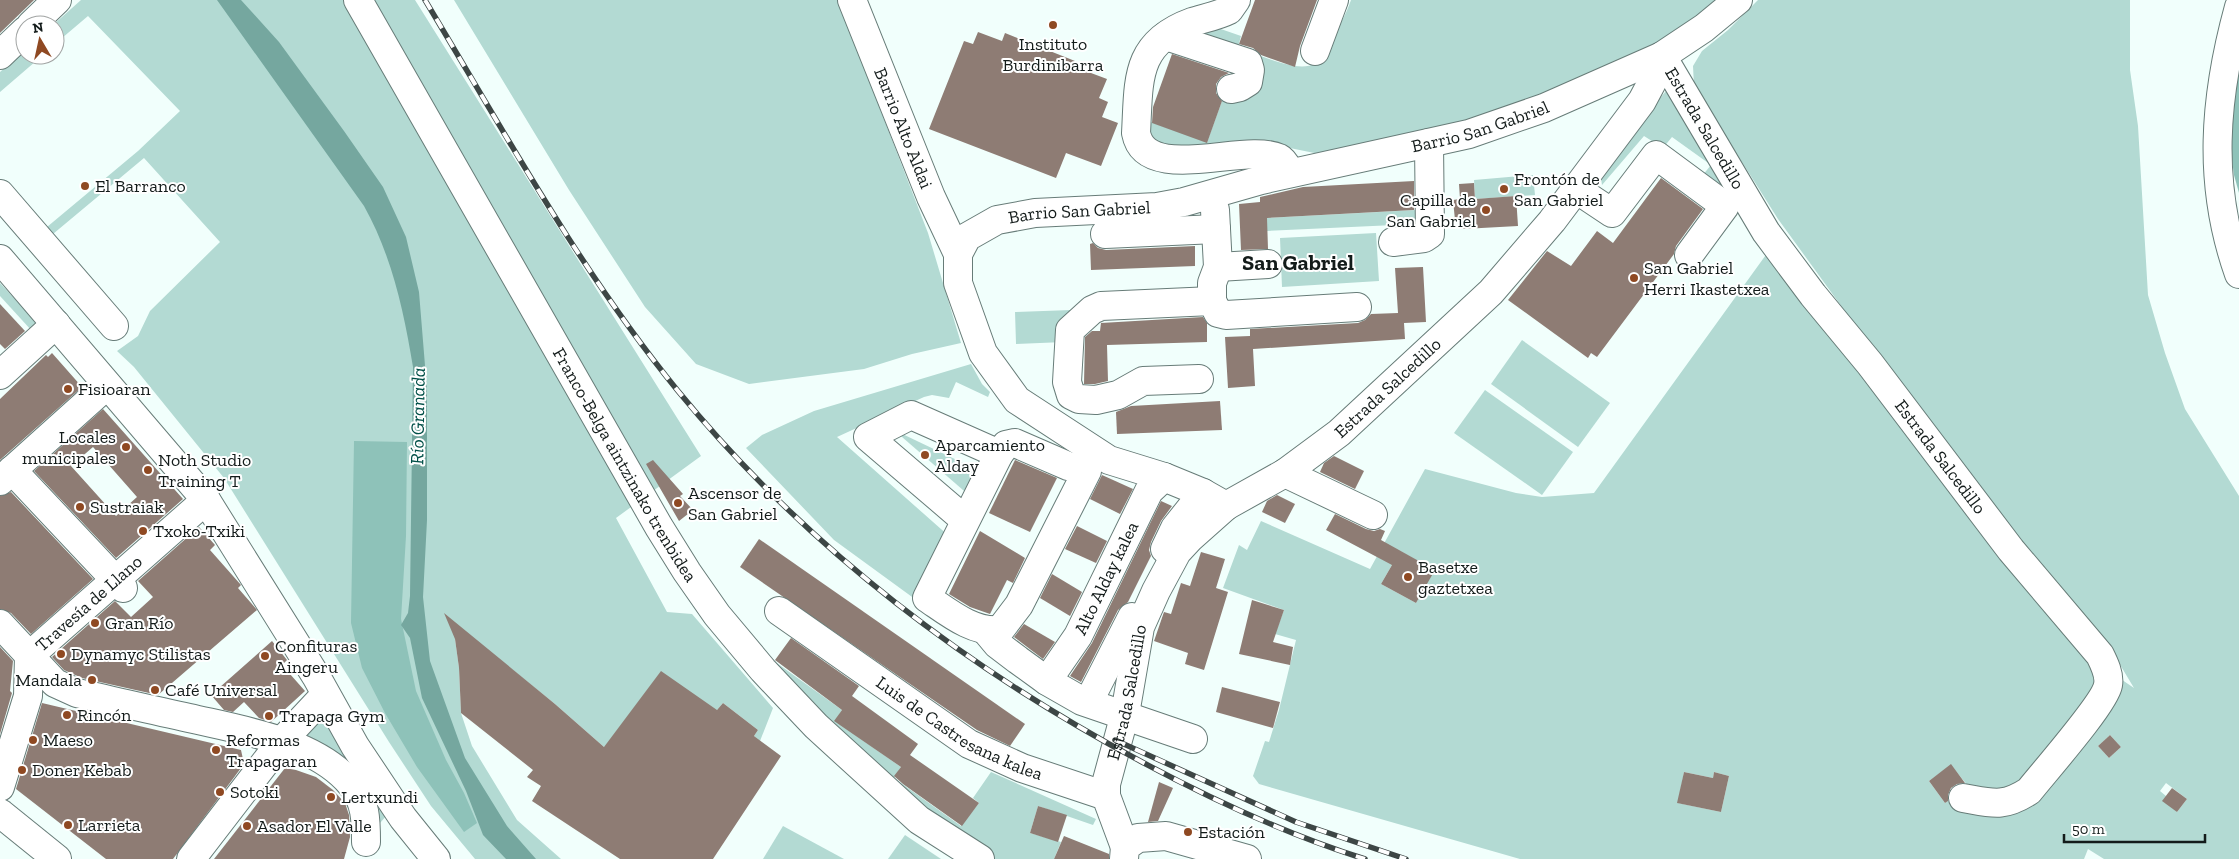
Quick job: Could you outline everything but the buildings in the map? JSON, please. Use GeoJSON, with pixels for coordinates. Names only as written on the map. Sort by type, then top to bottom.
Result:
{"type":"FeatureCollection","features":[{"type":"Feature","properties":{"kind":"main road"},"geometry":{"type":"LineString","coordinates":[[41,15],[57,0]]}},
{"type":"Feature","properties":{"kind":"main road","name":"Franco-Belga aintzinako trenbidea"},"geometry":{"type":"LineString","coordinates":[[358,0],[659,527],[717,615],[763,670],[816,726],[919,820],[980,859]]}},
{"type":"Feature","properties":{"kind":"main road","name":"Barrio Alto Aldai"},"geometry":{"type":"LineString","coordinates":[[852,0],[931,197],[958,254]]}},
{"type":"Feature","properties":{"kind":"main road"},"geometry":{"type":"LineString","coordinates":[[1236,0],[1230,10],[1192,23],[1155,43],[1146,56],[1140,74],[1136,133],[1138,141],[1143,149],[1158,158],[1263,156],[1278,158],[1285,164],[1290,173]]}},
{"type":"Feature","properties":{"kind":"main road"},"geometry":{"type":"LineString","coordinates":[[1315,51],[1334,0]]}},
{"type":"Feature","properties":{"kind":"main road","name":"Estrada Salcedillo"},"geometry":{"type":"LineString","coordinates":[[1106,796],[1106,784],[1125,714],[1140,627],[1156,591],[1178,552],[1190,538],[1226,506],[1285,473],[1319,449],[1360,415],[1491,292],[1552,221],[1642,100],[1658,71],[1662,56],[1704,28],[1738,0]]}},
{"type":"Feature","properties":{"kind":"main road"},"geometry":{"type":"LineString","coordinates":[[2239,7],[2228,48],[2219,104],[2216,142],[2219,189],[2230,248],[2239,274]]}},
{"type":"Feature","properties":{"kind":"main road"},"geometry":{"type":"LineString","coordinates":[[1166,36],[1248,63],[1250,70],[1248,82],[1240,87],[1231,89]]}},
{"type":"Feature","properties":{"kind":"main road"},"geometry":{"type":"LineString","coordinates":[[0,55],[15,41]]}},
{"type":"Feature","properties":{"kind":"main road","name":"Barrio San Gabriel"},"geometry":{"type":"LineString","coordinates":[[958,254],[967,237],[996,220],[1035,213],[1157,207],[1214,194],[1290,173],[1469,134],[1544,108],[1662,56]]}},
{"type":"Feature","properties":{"kind":"main road","name":"Estrada Salcedillo"},"geometry":{"type":"LineString","coordinates":[[1662,56],[1766,232],[1813,295],[1870,364],[2011,550],[2100,655],[2106,668],[2108,685],[2095,707],[2029,791],[2015,800],[2000,804],[1963,798]]}},
{"type":"Feature","properties":{"kind":"main road"},"geometry":{"type":"LineString","coordinates":[[1393,242],[1419,240],[1430,234],[1429,144]]}},
{"type":"Feature","properties":{"kind":"main road"},"geometry":{"type":"LineString","coordinates":[[1576,189],[1612,213],[1656,155],[1725,206],[1689,256]]}},
{"type":"Feature","properties":{"kind":"main road"},"geometry":{"type":"LineString","coordinates":[[0,194],[114,326]]}},
{"type":"Feature","properties":{"kind":"main road"},"geometry":{"type":"LineString","coordinates":[[1214,194],[1218,266],[1212,283],[1212,301],[1218,312],[1226,315],[1357,307]]}},
{"type":"Feature","properties":{"kind":"main road","name":"Barrio San Gabriel"},"geometry":{"type":"LineString","coordinates":[[1105,234],[1216,229]]}},
{"type":"Feature","properties":{"kind":"main road"},"geometry":{"type":"LineString","coordinates":[[958,254],[958,283],[973,328],[983,353],[1001,381],[1016,400],[1098,466]]}},
{"type":"Feature","properties":{"kind":"main road"},"geometry":{"type":"LineString","coordinates":[[0,259],[206,500],[316,676],[355,746],[403,818],[436,859]]}},
{"type":"Feature","properties":{"kind":"main road"},"geometry":{"type":"LineString","coordinates":[[1218,266],[1268,264]]}},
{"type":"Feature","properties":{"kind":"main road"},"geometry":{"type":"LineString","coordinates":[[1199,379],[1142,381],[1118,395],[1096,400],[1079,399],[1071,395],[1068,382],[1070,330],[1092,310],[1101,306],[1212,301]]}},
{"type":"Feature","properties":{"kind":"main road"},"geometry":{"type":"LineString","coordinates":[[0,375],[95,303]]}},
{"type":"Feature","properties":{"kind":"main road"},"geometry":{"type":"LineString","coordinates":[[107,385],[6,475],[119,584]]}},
{"type":"Feature","properties":{"kind":"main road"},"geometry":{"type":"LineString","coordinates":[[966,520],[868,437],[911,415],[999,454]]}},
{"type":"Feature","properties":{"kind":"main road"},"geometry":{"type":"LineString","coordinates":[[1193,739],[1125,714],[1082,701],[1047,681],[997,644],[987,632],[956,618],[927,598],[999,454],[1006,445],[1016,444],[1068,466],[1098,466],[1164,477],[1203,492],[1226,506]]}},
{"type":"Feature","properties":{"kind":"main road"},"geometry":{"type":"LineString","coordinates":[[987,632],[1000,630],[1019,605],[1098,466]]}},
{"type":"Feature","properties":{"kind":"main road"},"geometry":{"type":"LineString","coordinates":[[1285,473],[1373,515]]}},
{"type":"Feature","properties":{"kind":"main road","name":"Alto Alday kalea"},"geometry":{"type":"LineString","coordinates":[[1047,681],[1078,636],[1149,491],[1164,477]]}},
{"type":"Feature","properties":{"kind":"main road","name":"Estrada Salcedillo"},"geometry":{"type":"LineString","coordinates":[[1092,695],[1175,528],[1203,492]]}},
{"type":"Feature","properties":{"kind":"main road","name":"Travesía de Llano"},"geometry":{"type":"LineString","coordinates":[[0,787],[28,696],[29,656],[119,584],[206,500]]}},
{"type":"Feature","properties":{"kind":"main road","name":"Luis de Castresana kalea"},"geometry":{"type":"LineString","coordinates":[[779,611],[969,744],[1022,768],[1106,796]]}},
{"type":"Feature","properties":{"kind":"main road"},"geometry":{"type":"LineString","coordinates":[[0,624],[55,683],[77,693],[262,735],[329,765],[353,786],[364,806],[366,818],[361,850]]}},
{"type":"Feature","properties":{"kind":"main road"},"geometry":{"type":"LineString","coordinates":[[191,859],[281,742],[325,695]]}},
{"type":"Feature","properties":{"kind":"main road"},"geometry":{"type":"LineString","coordinates":[[1106,796],[1121,853],[1138,838],[1166,836],[1247,859]]}},
{"type":"Feature","properties":{"kind":"main road"},"geometry":{"type":"LineString","coordinates":[[0,813],[57,859]]}},
{"type":"Feature","properties":{"kind":"main road"},"geometry":{"type":"LineString","coordinates":[[361,850],[403,818]]}},
{"type":"Feature","properties":{"kind":"shaded area"},"geometry":{"type":"Polygon","coordinates":[[[81,0],[415,0],[701,456],[616,518],[667,612],[692,614],[773,708],[760,741],[754,736],[758,730],[723,703],[717,710],[604,747],[555,704],[456,624],[455,639],[459,668],[461,713],[472,746],[517,820],[561,859],[475,859],[431,806],[224,478],[134,367],[117,351],[138,336],[150,311],[220,242],[144,158],[53,234],[47,227],[138,151],[180,111],[88,16],[65,36],[64,15],[81,0]]]}},
{"type":"Feature","properties":{"kind":"shaded area"},"geometry":{"type":"Polygon","coordinates":[[[454,0],[838,0],[928,233],[961,343],[912,354],[864,369],[749,384],[696,364],[645,307],[569,190],[454,0]]]}},
{"type":"Feature","properties":{"kind":"shaded area"},"geometry":{"type":"Polygon","coordinates":[[[1351,0],[1724,0],[1674,33],[1636,53],[1476,122],[1334,157],[1280,146],[1177,151],[1154,143],[1146,130],[1148,121],[1207,142],[1239,54],[1189,35],[1215,27],[1241,36],[1238,47],[1288,65],[1308,66],[1320,59],[1324,53],[1351,0]]]}},
{"type":"Feature","properties":{"kind":"shaded area"},"geometry":{"type":"Polygon","coordinates":[[[1758,0],[2130,0],[2130,70],[2138,126],[2148,295],[2165,353],[2185,409],[2239,496],[2239,859],[2104,859],[2088,849],[2084,859],[1520,859],[1259,784],[1253,776],[1265,741],[1269,742],[1296,640],[1275,634],[1284,610],[1223,588],[1239,545],[1247,550],[1261,521],[1370,569],[1425,469],[1516,493],[1542,497],[1594,493],[1768,252],[2106,669],[2134,688],[2116,658],[1956,464],[1778,219],[1694,86],[1693,66],[1702,51],[1728,30],[1758,0]],[[1400,551],[1381,584],[1416,603],[1434,570],[1400,551]],[[2110,735],[2098,746],[2109,758],[2121,747],[2110,735]],[[1951,765],[1929,781],[1945,803],[1968,786],[1951,765]],[[1684,772],[1678,803],[1721,812],[1729,776],[1714,772],[1713,778],[1684,772]],[[2166,783],[2160,791],[2166,796],[2177,812],[2187,799],[2166,783]]]}},
{"type":"Feature","properties":{"kind":"shaded area"},"geometry":{"type":"Polygon","coordinates":[[[2239,56],[2239,193],[2234,175],[2227,119],[2239,56]]]}},
{"type":"Feature","properties":{"kind":"shaded area"},"geometry":{"type":"Polygon","coordinates":[[[15,59],[15,65],[31,65],[0,92],[0,72],[15,59]]]}},
{"type":"Feature","properties":{"kind":"shaded area"},"geometry":{"type":"Polygon","coordinates":[[[1666,91],[1673,92],[1739,203],[1702,176],[1711,165],[1672,137],[1663,148],[1644,136],[1602,185],[1600,169],[1666,91]]]}},
{"type":"Feature","properties":{"kind":"shaded area","name":"Frontón de San Gabriel"},"geometry":{"type":"Polygon","coordinates":[[[1533,175],[1535,195],[1475,199],[1474,180],[1533,175]]]}},
{"type":"Feature","properties":{"kind":"shaded area"},"geometry":{"type":"Polygon","coordinates":[[[1416,210],[1416,224],[1267,231],[1266,218],[1416,210]]]}},
{"type":"Feature","properties":{"kind":"shaded area"},"geometry":{"type":"Polygon","coordinates":[[[1376,233],[1379,281],[1282,287],[1280,238],[1376,233]]]}},
{"type":"Feature","properties":{"kind":"shaded area"},"geometry":{"type":"Polygon","coordinates":[[[0,283],[39,325],[32,331],[0,296],[0,283]]]}},
{"type":"Feature","properties":{"kind":"shaded area"},"geometry":{"type":"Polygon","coordinates":[[[1071,310],[1071,325],[1064,342],[1016,344],[1015,312],[1071,310]]]}},
{"type":"Feature","properties":{"kind":"shaded area"},"geometry":{"type":"Polygon","coordinates":[[[1522,340],[1610,403],[1578,447],[1491,384],[1522,340]]]}},
{"type":"Feature","properties":{"kind":"shaded area"},"geometry":{"type":"Polygon","coordinates":[[[971,364],[982,384],[990,392],[988,397],[956,382],[949,398],[932,395],[924,397],[837,437],[950,537],[919,602],[834,540],[746,448],[762,435],[814,411],[971,364]]]}},
{"type":"Feature","properties":{"kind":"shaded area"},"geometry":{"type":"Polygon","coordinates":[[[1485,390],[1573,452],[1542,495],[1454,433],[1485,390]]]}},
{"type":"Feature","properties":{"kind":"shaded area"},"geometry":{"type":"Polygon","coordinates":[[[894,430],[984,473],[971,497],[894,430]]]}},
{"type":"Feature","properties":{"kind":"shaded area"},"geometry":{"type":"Polygon","coordinates":[[[354,441],[407,442],[406,536],[401,619],[416,691],[446,760],[464,793],[477,823],[464,832],[417,767],[385,713],[362,668],[351,623],[354,441]]]}},
{"type":"Feature","properties":{"kind":"shaded area"},"geometry":{"type":"Polygon","coordinates":[[[774,661],[842,710],[835,721],[901,767],[894,778],[961,826],[979,803],[973,798],[991,772],[1096,819],[1093,825],[1038,806],[1030,833],[1061,842],[1054,859],[991,859],[959,839],[770,668],[774,661]]]}},
{"type":"Feature","properties":{"kind":"shaded area"},"geometry":{"type":"Polygon","coordinates":[[[322,716],[387,815],[373,831],[296,737],[322,716]]]}},
{"type":"Feature","properties":{"kind":"shaded area"},"geometry":{"type":"Polygon","coordinates":[[[783,826],[844,859],[763,859],[783,826]]]}},
{"type":"Feature","properties":{"kind":"shaded area"},"geometry":{"type":"Polygon","coordinates":[[[905,835],[941,859],[888,859],[905,835]]]}},
{"type":"Feature","properties":{"kind":"water","name":"Río Granada"},"geometry":{"type":"Polygon","coordinates":[[[217,0],[241,0],[279,42],[383,187],[406,237],[419,292],[427,390],[427,520],[423,597],[430,661],[465,758],[507,826],[536,859],[506,859],[483,835],[466,791],[422,698],[410,638],[401,625],[408,613],[410,596],[413,367],[396,285],[382,245],[364,206],[217,0]]]}},
{"type":"Feature","properties":{"kind":"railway"},"geometry":{"type":"LineString","coordinates":[[425,0],[514,151],[576,250],[642,345],[678,391],[727,448],[779,501],[834,552],[951,644],[1013,686],[1077,725],[1142,762],[1223,803],[1279,828],[1365,859]]}},
{"type":"Feature","properties":{"kind":"railway"},"geometry":{"type":"LineString","coordinates":[[1115,740],[1296,822],[1406,859]]}},
{"type":"Feature","properties":{"kind":"place","name":"Instituto Burdinibarra"},"geometry":{"type":"Point","coordinates":[1053,25]}},
{"type":"Feature","properties":{"kind":"place","name":"El Barranco"},"geometry":{"type":"Point","coordinates":[85,186]}},
{"type":"Feature","properties":{"kind":"place","name":"Frontón de San Gabriel"},"geometry":{"type":"Point","coordinates":[1504,189]}},
{"type":"Feature","properties":{"kind":"place","name":"Capilla de San Gabriel"},"geometry":{"type":"Point","coordinates":[1486,210]}},
{"type":"Feature","properties":{"kind":"place","name":"San Gabriel Herri Ikastetxea"},"geometry":{"type":"Point","coordinates":[1634,278]}},
{"type":"Feature","properties":{"kind":"place","name":"Fisioaran"},"geometry":{"type":"Point","coordinates":[68,389]}},
{"type":"Feature","properties":{"kind":"place","name":"Locales municipales"},"geometry":{"type":"Point","coordinates":[126,447]}},
{"type":"Feature","properties":{"kind":"place","name":"Aparcamiento Alday"},"geometry":{"type":"Point","coordinates":[925,455]}},
{"type":"Feature","properties":{"kind":"place","name":"Noth Studio Training T"},"geometry":{"type":"Point","coordinates":[148,470]}},
{"type":"Feature","properties":{"kind":"place","name":"Ascensor de San Gabriel"},"geometry":{"type":"Point","coordinates":[678,503]}},
{"type":"Feature","properties":{"kind":"place","name":"Sustraiak"},"geometry":{"type":"Point","coordinates":[80,507]}},
{"type":"Feature","properties":{"kind":"place","name":"Txoko-Txiki"},"geometry":{"type":"Point","coordinates":[143,531]}},
{"type":"Feature","properties":{"kind":"place","name":"Basetxe gaztetxea"},"geometry":{"type":"Point","coordinates":[1408,577]}},
{"type":"Feature","properties":{"kind":"place","name":"Gran Río"},"geometry":{"type":"Point","coordinates":[95,623]}},
{"type":"Feature","properties":{"kind":"place","name":"Dynamyc Stilistas"},"geometry":{"type":"Point","coordinates":[61,654]}},
{"type":"Feature","properties":{"kind":"place","name":"Confituras Aingeru"},"geometry":{"type":"Point","coordinates":[265,656]}},
{"type":"Feature","properties":{"kind":"place","name":"Mandala"},"geometry":{"type":"Point","coordinates":[92,680]}},
{"type":"Feature","properties":{"kind":"place","name":"Café Universal"},"geometry":{"type":"Point","coordinates":[155,690]}},
{"type":"Feature","properties":{"kind":"place","name":"Rincón"},"geometry":{"type":"Point","coordinates":[67,715]}},
{"type":"Feature","properties":{"kind":"place","name":"Trapaga Gym"},"geometry":{"type":"Point","coordinates":[269,716]}},
{"type":"Feature","properties":{"kind":"place","name":"Maeso"},"geometry":{"type":"Point","coordinates":[33,740]}},
{"type":"Feature","properties":{"kind":"place","name":"Reformas Trapagaran"},"geometry":{"type":"Point","coordinates":[216,750]}},
{"type":"Feature","properties":{"kind":"place","name":"Doner Kebab"},"geometry":{"type":"Point","coordinates":[22,770]}},
{"type":"Feature","properties":{"kind":"place","name":"Sotoki"},"geometry":{"type":"Point","coordinates":[220,792]}},
{"type":"Feature","properties":{"kind":"place","name":"Lertxundi"},"geometry":{"type":"Point","coordinates":[331,797]}},
{"type":"Feature","properties":{"kind":"place","name":"Larrieta"},"geometry":{"type":"Point","coordinates":[68,825]}},
{"type":"Feature","properties":{"kind":"place","name":"Asador El Valle"},"geometry":{"type":"Point","coordinates":[247,826]}},
{"type":"Feature","properties":{"kind":"place","name":"Estación"},"geometry":{"type":"Point","coordinates":[1188,832]}},
{"type":"Feature","properties":{"kind":"district","name":"San Gabriel"},"geometry":{"type":"Point","coordinates":[1298,262]}}]}
